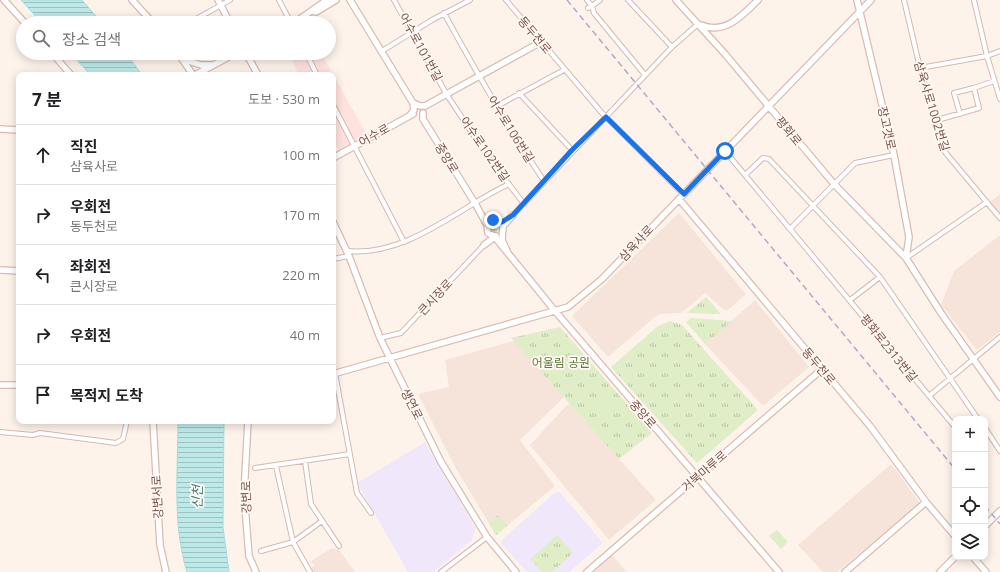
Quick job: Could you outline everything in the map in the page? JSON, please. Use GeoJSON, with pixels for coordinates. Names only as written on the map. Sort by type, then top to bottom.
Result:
{"type":"FeatureCollection","features":[{"type":"Feature","properties":{"kind":"street"},"geometry":{"type":"LineString","coordinates":[[4,0],[19,16]]}},
{"type":"Feature","properties":{"kind":"street"},"geometry":{"type":"LineString","coordinates":[[132,0],[147,16]]}},
{"type":"Feature","properties":{"kind":"street"},"geometry":{"type":"LineString","coordinates":[[200,16],[219,3],[230,0]]}},
{"type":"Feature","properties":{"kind":"street"},"geometry":{"type":"LineString","coordinates":[[279,0],[288,16]]}},
{"type":"Feature","properties":{"kind":"street"},"geometry":{"type":"LineString","coordinates":[[304,16],[328,0]]}},
{"type":"Feature","properties":{"kind":"street"},"geometry":{"type":"LineString","coordinates":[[312,11],[316,12],[336,0]]}},
{"type":"Feature","properties":{"kind":"street"},"geometry":{"type":"LineString","coordinates":[[350,0],[419,112]]}},
{"type":"Feature","properties":{"kind":"street"},"geometry":{"type":"LineString","coordinates":[[355,0],[366,25]]}},
{"type":"Feature","properties":{"kind":"street","name":"어수로101번길"},"geometry":{"type":"LineString","coordinates":[[394,0],[413,31],[447,94]]}},
{"type":"Feature","properties":{"kind":"street"},"geometry":{"type":"LineString","coordinates":[[382,51],[444,13],[470,0]]}},
{"type":"Feature","properties":{"kind":"street","name":"동두천로"},"geometry":{"type":"LineString","coordinates":[[506,0],[564,70],[606,117],[684,194]]}},
{"type":"Feature","properties":{"kind":"street"},"geometry":{"type":"LineString","coordinates":[[587,0],[594,13],[645,75]]}},
{"type":"Feature","properties":{"kind":"street"},"geometry":{"type":"LineString","coordinates":[[590,7],[600,0]]}},
{"type":"Feature","properties":{"kind":"street"},"geometry":{"type":"LineString","coordinates":[[628,0],[672,47]]}},
{"type":"Feature","properties":{"kind":"street","name":"평화로"},"geometry":{"type":"LineString","coordinates":[[676,0],[769,106],[834,184],[906,258],[941,313],[1000,397]]}},
{"type":"Feature","properties":{"kind":"street"},"geometry":{"type":"LineString","coordinates":[[486,243],[494,236],[499,235],[502,226],[524,204],[572,150],[606,117],[672,47],[698,24],[713,29],[722,28],[742,16],[758,0]]}},
{"type":"Feature","properties":{"kind":"street","name":"장고갯로"},"geometry":{"type":"LineString","coordinates":[[857,0],[894,155],[909,237],[906,258]]}},
{"type":"Feature","properties":{"kind":"street","name":"삼육사로"},"geometry":{"type":"LineString","coordinates":[[336,373],[568,307],[602,279],[871,0]]}},
{"type":"Feature","properties":{"kind":"street","name":"삼육사로1002번길"},"geometry":{"type":"LineString","coordinates":[[904,0],[934,121],[945,152],[1000,218]]}},
{"type":"Feature","properties":{"kind":"street"},"geometry":{"type":"LineString","coordinates":[[974,0],[987,56],[1000,99]]}},
{"type":"Feature","properties":{"kind":"street"},"geometry":{"type":"LineString","coordinates":[[219,3],[226,16]]}},
{"type":"Feature","properties":{"kind":"street"},"geometry":{"type":"LineString","coordinates":[[444,13],[479,77]]}},
{"type":"Feature","properties":{"kind":"street","name":"어수로"},"geometry":{"type":"LineString","coordinates":[[336,156],[419,112],[447,94],[541,42]]}},
{"type":"Feature","properties":{"kind":"street"},"geometry":{"type":"LineString","coordinates":[[920,68],[987,56],[1000,51]]}},
{"type":"Feature","properties":{"kind":"street"},"geometry":{"type":"LineString","coordinates":[[58,60],[68,72]]}},
{"type":"Feature","properties":{"kind":"street"},"geometry":{"type":"LineString","coordinates":[[183,60],[192,72]]}},
{"type":"Feature","properties":{"kind":"street"},"geometry":{"type":"LineString","coordinates":[[185,60],[200,65],[213,66]]}},
{"type":"Feature","properties":{"kind":"street"},"geometry":{"type":"LineString","coordinates":[[200,72],[224,60]]}},
{"type":"Feature","properties":{"kind":"street"},"geometry":{"type":"LineString","coordinates":[[250,60],[256,72]]}},
{"type":"Feature","properties":{"kind":"street"},"geometry":{"type":"LineString","coordinates":[[310,60],[316,72]]}},
{"type":"Feature","properties":{"kind":"street"},"geometry":{"type":"LineString","coordinates":[[497,106],[564,70]]}},
{"type":"Feature","properties":{"kind":"street","name":"어수로106번길"},"geometry":{"type":"LineString","coordinates":[[479,77],[544,181]]}},
{"type":"Feature","properties":{"kind":"street"},"geometry":{"type":"LineString","coordinates":[[960,114],[954,93],[994,81]]}},
{"type":"Feature","properties":{"kind":"street"},"geometry":{"type":"LineString","coordinates":[[934,121],[979,108],[974,88]]}},
{"type":"Feature","properties":{"kind":"street"},"geometry":{"type":"LineString","coordinates":[[519,93],[572,150]]}},
{"type":"Feature","properties":{"kind":"street","name":"어수로102번길"},"geometry":{"type":"LineString","coordinates":[[447,94],[488,157],[524,204]]}},
{"type":"Feature","properties":{"kind":"street"},"geometry":{"type":"LineString","coordinates":[[336,111],[404,242]]}},
{"type":"Feature","properties":{"kind":"street","name":"중앙로"},"geometry":{"type":"LineString","coordinates":[[419,112],[475,203]]}},
{"type":"Feature","properties":{"kind":"street"},"geometry":{"type":"LineString","coordinates":[[0,129],[16,130]]}},
{"type":"Feature","properties":{"kind":"street","name":"평화로2313번길"},"geometry":{"type":"LineString","coordinates":[[725,151],[952,423]]}},
{"type":"Feature","properties":{"kind":"street"},"geometry":{"type":"LineString","coordinates":[[790,228],[855,163],[894,155]]}},
{"type":"Feature","properties":{"kind":"street"},"geometry":{"type":"LineString","coordinates":[[745,175],[762,158],[769,159],[880,276],[949,379],[976,416]]}},
{"type":"Feature","properties":{"kind":"street"},"geometry":{"type":"LineString","coordinates":[[336,258],[348,253],[404,242],[423,233],[509,184]]}},
{"type":"Feature","properties":{"kind":"street","name":"동두천로"},"geometry":{"type":"LineString","coordinates":[[679,199],[821,370],[870,426],[926,502],[952,532]]}},
{"type":"Feature","properties":{"kind":"street"},"geometry":{"type":"LineString","coordinates":[[906,258],[987,202]]}},
{"type":"Feature","properties":{"kind":"street"},"geometry":{"type":"LineString","coordinates":[[475,203],[482,212],[502,226]]}},
{"type":"Feature","properties":{"kind":"street"},"geometry":{"type":"LineString","coordinates":[[475,203],[487,225],[488,239],[486,243]]}},
{"type":"Feature","properties":{"kind":"street"},"geometry":{"type":"LineString","coordinates":[[487,225],[493,220]]}},
{"type":"Feature","properties":{"kind":"street"},"geometry":{"type":"LineString","coordinates":[[502,226],[502,240],[509,255]]}},
{"type":"Feature","properties":{"kind":"street","name":"생연로"},"geometry":{"type":"LineString","coordinates":[[336,228],[348,253],[380,338],[441,462],[487,537],[516,572]]}},
{"type":"Feature","properties":{"kind":"street"},"geometry":{"type":"LineString","coordinates":[[488,233],[494,236]]}},
{"type":"Feature","properties":{"kind":"street","name":"중앙로"},"geometry":{"type":"LineString","coordinates":[[494,236],[555,311],[780,572]]}},
{"type":"Feature","properties":{"kind":"street"},"geometry":{"type":"LineString","coordinates":[[486,243],[496,246],[500,245]]}},
{"type":"Feature","properties":{"kind":"street","name":"큰시장로"},"geometry":{"type":"LineString","coordinates":[[380,338],[401,333],[486,243]]}},
{"type":"Feature","properties":{"kind":"street"},"geometry":{"type":"LineString","coordinates":[[0,270],[16,271]]}},
{"type":"Feature","properties":{"kind":"street"},"geometry":{"type":"LineString","coordinates":[[850,300],[880,276]]}},
{"type":"Feature","properties":{"kind":"street"},"geometry":{"type":"LineString","coordinates":[[929,396],[1000,337]]}},
{"type":"Feature","properties":{"kind":"street","name":"거북마루로"},"geometry":{"type":"LineString","coordinates":[[587,572],[821,370]]}},
{"type":"Feature","properties":{"kind":"street"},"geometry":{"type":"LineString","coordinates":[[336,384],[358,493],[371,514]]}},
{"type":"Feature","properties":{"kind":"street"},"geometry":{"type":"LineString","coordinates":[[0,385],[16,385]]}},
{"type":"Feature","properties":{"kind":"street"},"geometry":{"type":"LineString","coordinates":[[0,432],[33,435],[40,434],[116,443],[123,439],[126,424]]}},
{"type":"Feature","properties":{"kind":"street","name":"강변서로"},"geometry":{"type":"LineString","coordinates":[[153,424],[160,545],[166,572]]}},
{"type":"Feature","properties":{"kind":"street","name":"강변로"},"geometry":{"type":"LineString","coordinates":[[248,424],[244,494],[249,556],[256,572]]}},
{"type":"Feature","properties":{"kind":"street"},"geometry":{"type":"LineString","coordinates":[[988,433],[1000,451]]}},
{"type":"Feature","properties":{"kind":"street"},"geometry":{"type":"LineString","coordinates":[[255,468],[350,454]]}},
{"type":"Feature","properties":{"kind":"street"},"geometry":{"type":"LineString","coordinates":[[304,461],[311,504],[339,546]]}},
{"type":"Feature","properties":{"kind":"street"},"geometry":{"type":"LineString","coordinates":[[276,466],[293,542],[310,572]]}},
{"type":"Feature","properties":{"kind":"street"},"geometry":{"type":"LineString","coordinates":[[845,572],[926,502]]}},
{"type":"Feature","properties":{"kind":"street"},"geometry":{"type":"LineString","coordinates":[[987,524],[1000,511]]}},
{"type":"Feature","properties":{"kind":"street"},"geometry":{"type":"LineString","coordinates":[[261,551],[293,542],[322,521]]}},
{"type":"Feature","properties":{"kind":"street"},"geometry":{"type":"LineString","coordinates":[[441,572],[487,537]]}},
{"type":"Feature","properties":{"kind":"street"},"geometry":{"type":"LineString","coordinates":[[940,572],[952,560]]}},
{"type":"Feature","properties":{"kind":"street"},"geometry":{"type":"LineString","coordinates":[[976,560],[986,572]]}},
{"type":"Feature","properties":{"kind":"shaded area"},"geometry":{"type":"Polygon","coordinates":[[[292,60],[325,60],[332,72],[298,72],[292,60]]]}},
{"type":"Feature","properties":{"kind":"shaded area"},"geometry":{"type":"Polygon","coordinates":[[[336,80],[367,135],[339,150],[336,144],[336,80]]]}},
{"type":"Feature","properties":{"kind":"shaded area"},"geometry":{"type":"Polygon","coordinates":[[[1000,194],[1000,215],[990,202],[1000,194]]]}},
{"type":"Feature","properties":{"kind":"shaded area"},"geometry":{"type":"Polygon","coordinates":[[[679,213],[746,294],[728,310],[724,310],[705,293],[681,313],[659,314],[608,357],[572,316],[679,213]]]}},
{"type":"Feature","properties":{"kind":"shaded area"},"geometry":{"type":"Polygon","coordinates":[[[1000,235],[1000,332],[977,350],[941,305],[954,271],[1000,235]]]}},
{"type":"Feature","properties":{"kind":"shaded area"},"geometry":{"type":"Polygon","coordinates":[[[755,300],[809,367],[763,406],[705,344],[755,300]]]}},
{"type":"Feature","properties":{"kind":"shaded area"},"geometry":{"type":"Polygon","coordinates":[[[514,341],[564,397],[520,440],[555,486],[496,535],[454,465],[418,394],[449,387],[445,360],[514,341]]]}},
{"type":"Feature","properties":{"kind":"shaded area"},"geometry":{"type":"Polygon","coordinates":[[[569,403],[656,500],[609,540],[530,445],[569,403]]]}},
{"type":"Feature","properties":{"kind":"shaded area"},"geometry":{"type":"Polygon","coordinates":[[[425,442],[476,529],[472,540],[433,572],[408,572],[357,483],[425,442]]]}},
{"type":"Feature","properties":{"kind":"shaded area"},"geometry":{"type":"Polygon","coordinates":[[[891,464],[920,503],[837,572],[823,572],[798,545],[891,464]]]}},
{"type":"Feature","properties":{"kind":"shaded area"},"geometry":{"type":"Polygon","coordinates":[[[555,492],[560,492],[603,543],[569,572],[527,572],[501,543],[502,540],[555,492]]]}},
{"type":"Feature","properties":{"kind":"shaded area"},"geometry":{"type":"Polygon","coordinates":[[[332,548],[339,550],[355,572],[313,572],[311,568],[314,566],[311,561],[332,548]]]}},
{"type":"Feature","properties":{"kind":"shaded area"},"geometry":{"type":"Polygon","coordinates":[[[612,555],[627,572],[593,572],[612,555]]]}},
{"type":"Feature","properties":{"kind":"green space"},"geometry":{"type":"Polygon","coordinates":[[[494,223],[499,228],[494,233],[489,228],[494,223]]]}},
{"type":"Feature","properties":{"kind":"green space"},"geometry":{"type":"Polygon","coordinates":[[[706,297],[721,314],[687,313],[706,297]]]}},
{"type":"Feature","properties":{"kind":"green space"},"geometry":{"type":"Polygon","coordinates":[[[691,318],[732,321],[705,344],[686,322],[691,318]]]}},
{"type":"Feature","properties":{"kind":"green space"},"geometry":{"type":"Polygon","coordinates":[[[670,321],[682,325],[758,410],[697,463],[611,367],[658,326],[670,321]]]}},
{"type":"Feature","properties":{"kind":"green space","name":"어울림 공원"},"geometry":{"type":"Polygon","coordinates":[[[560,327],[652,433],[619,459],[511,338],[560,327]]]}},
{"type":"Feature","properties":{"kind":"green space"},"geometry":{"type":"Polygon","coordinates":[[[601,394],[618,402],[613,411],[596,404],[601,394]]]}},
{"type":"Feature","properties":{"kind":"green space"},"geometry":{"type":"Polygon","coordinates":[[[498,515],[507,526],[496,535],[489,523],[498,515]]]}},
{"type":"Feature","properties":{"kind":"green space"},"geometry":{"type":"Polygon","coordinates":[[[777,530],[788,542],[781,549],[769,536],[777,530]]]}},
{"type":"Feature","properties":{"kind":"green space"},"geometry":{"type":"Polygon","coordinates":[[[557,535],[573,553],[552,572],[542,572],[530,559],[557,535]]]}},
{"type":"Feature","properties":{"kind":"water"},"geometry":{"type":"Polygon","coordinates":[[[21,0],[82,0],[96,16],[36,16],[21,0]]]}},
{"type":"Feature","properties":{"kind":"water"},"geometry":{"type":"Polygon","coordinates":[[[77,60],[131,60],[140,72],[88,72],[77,60]]]}},
{"type":"Feature","properties":{"kind":"water","name":"신천"},"geometry":{"type":"Polygon","coordinates":[[[178,424],[224,424],[223,527],[229,572],[187,572],[179,535],[177,478],[178,424]]]}},
{"type":"Feature","properties":{"kind":"railway"},"geometry":{"type":"LineString","coordinates":[[567,0],[952,465]]}},
{"type":"Feature","properties":{"kind":"railway"},"geometry":{"type":"LineString","coordinates":[[988,510],[1000,524]]}},
{"type":"Feature","properties":{"kind":"route"},"geometry":{"type":"LineString","coordinates":[[493,220],[496,219],[502,222],[513,215],[572,150],[606,117],[684,194],[725,151]]}}]}
